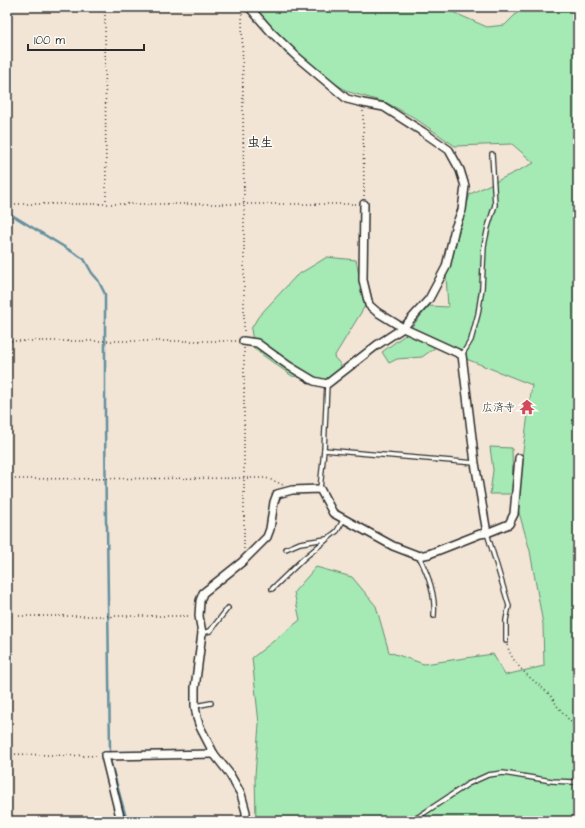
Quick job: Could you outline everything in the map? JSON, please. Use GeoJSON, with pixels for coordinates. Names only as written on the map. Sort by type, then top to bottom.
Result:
{"type":"FeatureCollection","features":[{"type":"Feature","properties":{"kind":"street"},"geometry":{"type":"LineString","coordinates":[[244,341],[257,342],[289,366],[314,381],[327,384],[377,345],[403,328],[429,299],[446,267],[455,228],[462,210],[465,186],[460,170],[449,150],[384,107],[348,99],[297,57],[271,32],[249,7]]}},
{"type":"Feature","properties":{"kind":"street"},"geometry":{"type":"LineString","coordinates":[[364,204],[363,280],[369,305],[377,312],[403,328],[462,355],[475,463],[487,533]]}},
{"type":"Feature","properties":{"kind":"street"},"geometry":{"type":"LineString","coordinates":[[246,821],[246,812],[241,794],[229,773],[214,754],[197,718],[195,688],[202,633],[199,616],[200,601],[203,593],[244,560],[267,536],[270,529],[274,502],[277,494],[292,490],[320,489],[333,513],[393,546],[419,556],[429,554],[509,524],[514,514],[518,458]]}},
{"type":"Feature","properties":{"kind":"street"},"geometry":{"type":"LineString","coordinates":[[121,821],[107,756],[214,754]]}},
{"type":"Feature","properties":{"kind":"lane"},"geometry":{"type":"LineString","coordinates":[[462,355],[471,340],[478,314],[482,288],[484,246],[495,205],[492,154]]}},
{"type":"Feature","properties":{"kind":"lane"},"geometry":{"type":"LineString","coordinates":[[320,489],[324,450],[327,384]]}},
{"type":"Feature","properties":{"kind":"lane"},"geometry":{"type":"LineString","coordinates":[[324,450],[475,463]]}},
{"type":"Feature","properties":{"kind":"lane"},"geometry":{"type":"LineString","coordinates":[[272,589],[303,559],[337,531],[344,519]]}},
{"type":"Feature","properties":{"kind":"lane"},"geometry":{"type":"LineString","coordinates":[[487,533],[509,606],[506,620],[506,641]]}},
{"type":"Feature","properties":{"kind":"lane"},"geometry":{"type":"LineString","coordinates":[[286,549],[300,543],[327,539]]}},
{"type":"Feature","properties":{"kind":"lane"},"geometry":{"type":"LineString","coordinates":[[419,556],[427,574],[432,591],[434,616]]}},
{"type":"Feature","properties":{"kind":"lane"},"geometry":{"type":"LineString","coordinates":[[202,633],[210,631],[228,608]]}},
{"type":"Feature","properties":{"kind":"lane"},"geometry":{"type":"LineString","coordinates":[[195,706],[211,703]]}},
{"type":"Feature","properties":{"kind":"lane"},"geometry":{"type":"LineString","coordinates":[[412,821],[468,784],[488,775],[503,774],[552,781],[578,782]]}},
{"type":"Feature","properties":{"kind":"path"},"geometry":{"type":"LineString","coordinates":[[105,7],[106,203]]}},
{"type":"Feature","properties":{"kind":"path"},"geometry":{"type":"LineString","coordinates":[[242,7],[244,204],[244,560]]}},
{"type":"Feature","properties":{"kind":"path"},"geometry":{"type":"LineString","coordinates":[[7,204],[364,204],[363,103]]}},
{"type":"Feature","properties":{"kind":"path"},"geometry":{"type":"LineString","coordinates":[[7,341],[244,341]]}},
{"type":"Feature","properties":{"kind":"path"},"geometry":{"type":"LineString","coordinates":[[7,479],[266,478],[292,490]]}},
{"type":"Feature","properties":{"kind":"path"},"geometry":{"type":"LineString","coordinates":[[7,616],[199,616]]}},
{"type":"Feature","properties":{"kind":"path"},"geometry":{"type":"LineString","coordinates":[[506,641],[509,652],[516,664],[530,679],[550,695],[576,728],[578,733]]}},
{"type":"Feature","properties":{"kind":"path"},"geometry":{"type":"LineString","coordinates":[[7,754],[107,756]]}},
{"type":"Feature","properties":{"kind":"green space"},"geometry":{"type":"Polygon","coordinates":[[[252,7],[441,7],[487,27],[505,25],[523,7],[578,7],[578,821],[426,821],[409,816],[401,821],[256,821],[255,775],[259,724],[252,658],[300,620],[294,592],[316,567],[352,577],[376,606],[389,652],[424,664],[493,654],[505,675],[544,666],[543,624],[530,551],[516,502],[532,385],[436,347],[422,357],[397,359],[389,363],[382,352],[405,335],[429,306],[448,307],[446,276],[470,194],[534,163],[512,144],[455,146],[413,117],[387,103],[349,92],[285,53],[252,7]]]}},
{"type":"Feature","properties":{"kind":"green space"},"geometry":{"type":"Polygon","coordinates":[[[327,257],[356,260],[365,306],[334,357],[341,365],[336,383],[292,376],[254,349],[251,329],[258,317],[296,276],[327,257]]]}},
{"type":"Feature","properties":{"kind":"green space"},"geometry":{"type":"Polygon","coordinates":[[[490,447],[512,448],[513,494],[490,494],[493,470],[490,447]]]}},
{"type":"Feature","properties":{"kind":"waterway"},"geometry":{"type":"LineString","coordinates":[[7,212],[84,259],[98,280],[105,294],[106,523],[110,760],[127,821]]}},
{"type":"Feature","properties":{"kind":"place","name":"広済寺"},"geometry":{"type":"Point","coordinates":[527,407]}},
{"type":"Feature","properties":{"kind":"district","name":"虫生"},"geometry":{"type":"Point","coordinates":[260,142]}}]}
